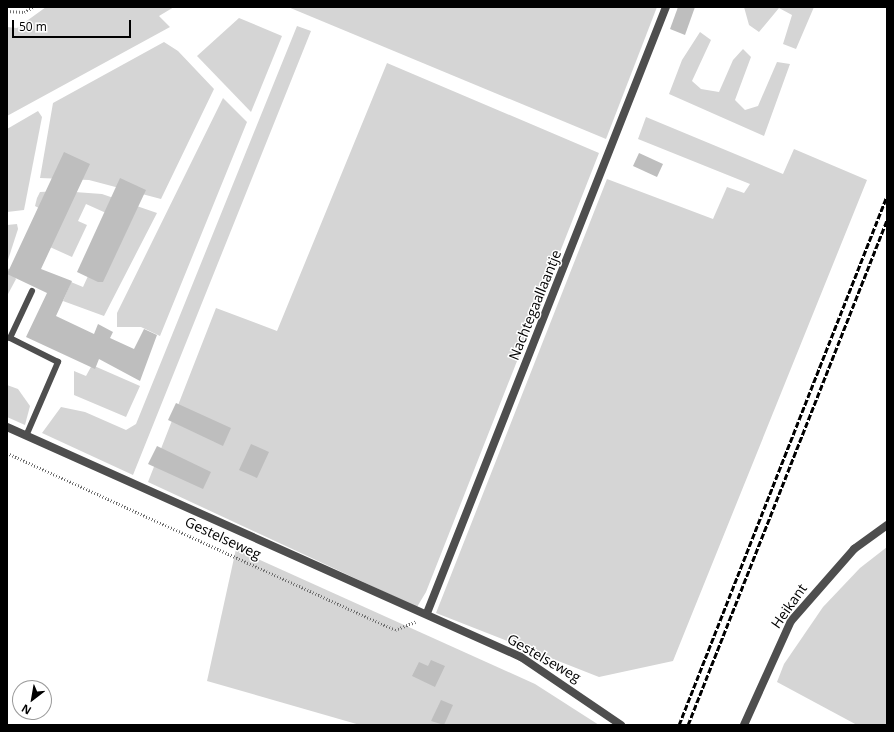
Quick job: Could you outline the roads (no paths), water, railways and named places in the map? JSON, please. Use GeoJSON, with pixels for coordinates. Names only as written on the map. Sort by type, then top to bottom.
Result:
{"type":"FeatureCollection","features":[{"type":"Feature","properties":{"kind":"street","name":"Nachtegaallaantje"},"geometry":{"type":"LineString","coordinates":[[427,613],[666,7]]}},
{"type":"Feature","properties":{"kind":"street","name":"Gestelseweg"},"geometry":{"type":"LineString","coordinates":[[7,427],[427,613],[521,657],[621,725]]}},
{"type":"Feature","properties":{"kind":"street","name":"Heikant"},"geometry":{"type":"LineString","coordinates":[[744,725],[791,621],[854,549],[887,525]]}},
{"type":"Feature","properties":{"kind":"lane"},"geometry":{"type":"LineString","coordinates":[[26,436],[58,362],[10,338],[32,291]]}},
{"type":"Feature","properties":{"kind":"railway"},"geometry":{"type":"LineString","coordinates":[[679,725],[887,196]]}},
{"type":"Feature","properties":{"kind":"railway"},"geometry":{"type":"LineString","coordinates":[[688,725],[887,220]]}}]}
